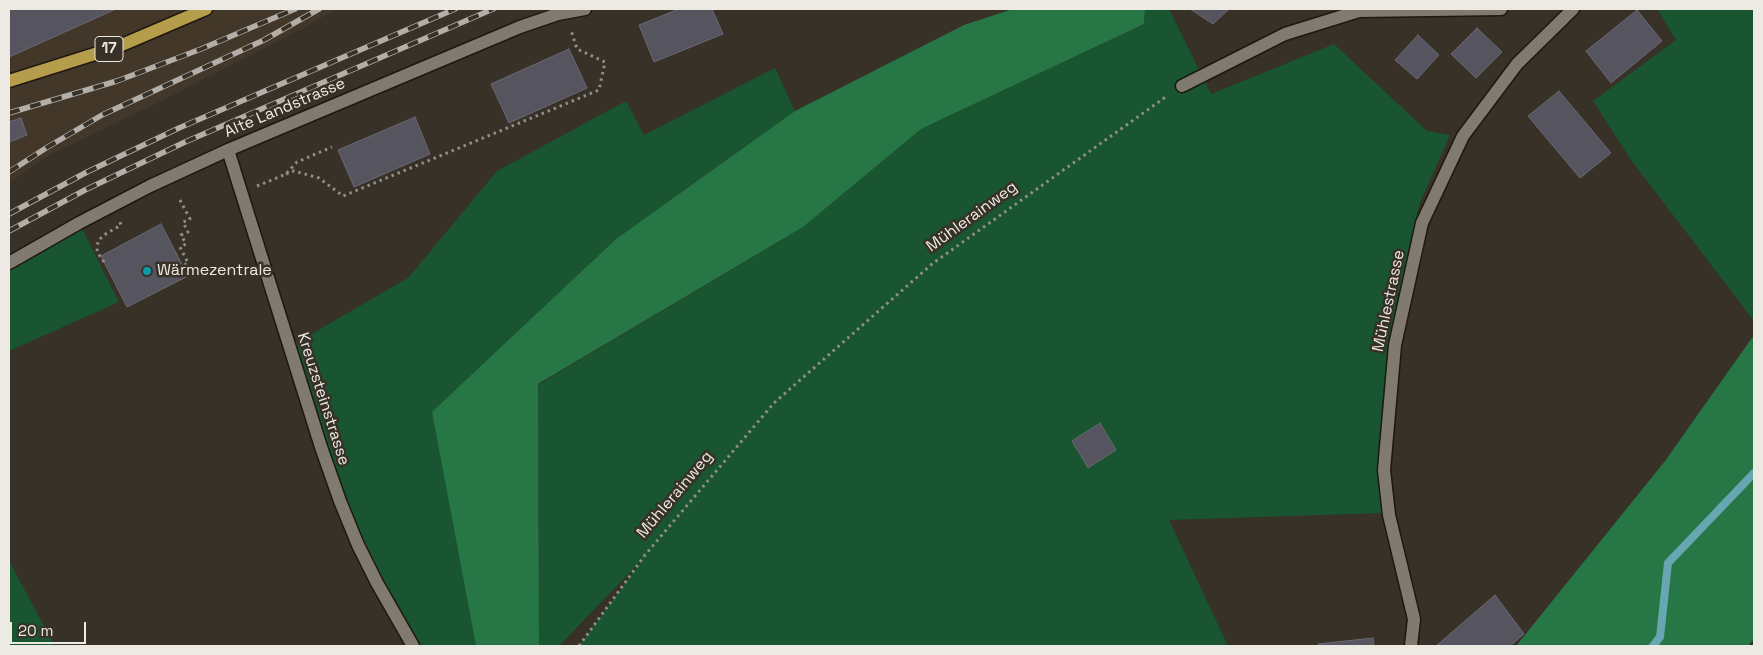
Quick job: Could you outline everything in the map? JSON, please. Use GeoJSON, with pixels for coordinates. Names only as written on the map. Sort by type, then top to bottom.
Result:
{"type":"FeatureCollection","features":[{"type":"Feature","properties":{"kind":"main road","name":"17"},"geometry":{"type":"LineString","coordinates":[[9,81],[116,47],[206,9]]}},
{"type":"Feature","properties":{"kind":"street","name":"Alte Landstrasse"},"geometry":{"type":"LineString","coordinates":[[9,263],[79,223],[150,186],[228,150],[512,30],[541,19],[586,9]]}},
{"type":"Feature","properties":{"kind":"street"},"geometry":{"type":"LineString","coordinates":[[1182,86],[1285,34],[1360,11],[1501,9]]}},
{"type":"Feature","properties":{"kind":"street","name":"Mühlestrasse"},"geometry":{"type":"LineString","coordinates":[[1411,646],[1414,619],[1389,515],[1384,470],[1395,344],[1422,223],[1463,136],[1517,64],[1573,9]]}},
{"type":"Feature","properties":{"kind":"street","name":"Kreuzsteinstrasse"},"geometry":{"type":"LineString","coordinates":[[228,150],[318,438],[340,501],[373,575],[413,646]]}},
{"type":"Feature","properties":{"kind":"path"},"geometry":{"type":"LineString","coordinates":[[240,192],[294,171],[319,178],[343,196],[599,90],[605,62],[577,49],[576,43]]}},
{"type":"Feature","properties":{"kind":"path","name":"Mühlerainweg"},"geometry":{"type":"LineString","coordinates":[[579,646],[645,555],[774,403],[932,264],[1182,86]]}},
{"type":"Feature","properties":{"kind":"path"},"geometry":{"type":"LineString","coordinates":[[286,174],[296,162],[332,147]]}},
{"type":"Feature","properties":{"kind":"path"},"geometry":{"type":"LineString","coordinates":[[180,200],[190,218],[183,222],[188,232],[181,235],[186,244],[180,247],[188,263],[183,266]]}},
{"type":"Feature","properties":{"kind":"path"},"geometry":{"type":"LineString","coordinates":[[104,262],[97,252],[98,241],[104,235],[117,228]]}},
{"type":"Feature","properties":{"kind":"shaded area"},"geometry":{"type":"Polygon","coordinates":[[[9,9],[336,9],[308,26],[48,156],[9,183],[9,9]]]}},
{"type":"Feature","properties":{"kind":"green space"},"geometry":{"type":"Polygon","coordinates":[[[1013,9],[1145,9],[1144,24],[921,129],[803,227],[538,384],[539,646],[476,646],[432,412],[616,239],[795,111],[964,25],[1013,9]]]}},
{"type":"Feature","properties":{"kind":"green space"},"geometry":{"type":"Polygon","coordinates":[[[1145,9],[1169,9],[1211,94],[1334,44],[1427,131],[1450,135],[1419,205],[1388,345],[1379,467],[1385,513],[1169,520],[1228,646],[579,646],[642,560],[559,646],[539,646],[538,385],[803,227],[921,129],[1144,24],[1145,9]]]}},
{"type":"Feature","properties":{"kind":"green space"},"geometry":{"type":"Polygon","coordinates":[[[1657,9],[1753,9],[1754,12],[1754,321],[1631,160],[1593,101],[1676,40],[1657,9]]]}},
{"type":"Feature","properties":{"kind":"green space"},"geometry":{"type":"Polygon","coordinates":[[[775,68],[795,111],[616,239],[433,412],[476,646],[413,646],[377,583],[289,347],[408,278],[497,171],[626,101],[644,135],[775,68]]]}},
{"type":"Feature","properties":{"kind":"green space"},"geometry":{"type":"Polygon","coordinates":[[[79,223],[119,302],[9,351],[9,263],[79,223]]]}},
{"type":"Feature","properties":{"kind":"green space"},"geometry":{"type":"Polygon","coordinates":[[[1754,335],[1754,639],[1748,646],[1516,646],[1665,461],[1754,335]]]}},
{"type":"Feature","properties":{"kind":"green space"},"geometry":{"type":"Polygon","coordinates":[[[9,561],[55,646],[9,646],[9,561]]]}},
{"type":"Feature","properties":{"kind":"building"},"geometry":{"type":"Polygon","coordinates":[[[9,9],[116,9],[9,57],[9,9]]]}},
{"type":"Feature","properties":{"kind":"building"},"geometry":{"type":"Polygon","coordinates":[[[679,9],[712,9],[723,34],[654,62],[639,25],[679,9]]]}},
{"type":"Feature","properties":{"kind":"building"},"geometry":{"type":"Polygon","coordinates":[[[1190,9],[1229,9],[1213,24],[1190,9]]]}},
{"type":"Feature","properties":{"kind":"building"},"geometry":{"type":"Polygon","coordinates":[[[1637,10],[1662,41],[1611,83],[1586,51],[1637,10]]]}},
{"type":"Feature","properties":{"kind":"building"},"geometry":{"type":"Polygon","coordinates":[[[1477,28],[1502,52],[1476,78],[1451,54],[1477,28]]]}},
{"type":"Feature","properties":{"kind":"building"},"geometry":{"type":"Polygon","coordinates":[[[1418,35],[1439,55],[1417,79],[1395,60],[1418,35]]]}},
{"type":"Feature","properties":{"kind":"building"},"geometry":{"type":"Polygon","coordinates":[[[569,49],[587,88],[509,123],[491,84],[569,49]]]}},
{"type":"Feature","properties":{"kind":"building"},"geometry":{"type":"Polygon","coordinates":[[[1559,91],[1611,153],[1580,178],[1528,116],[1559,91]]]}},
{"type":"Feature","properties":{"kind":"building"},"geometry":{"type":"Polygon","coordinates":[[[415,117],[430,154],[354,187],[338,150],[415,117]]]}},
{"type":"Feature","properties":{"kind":"building"},"geometry":{"type":"Polygon","coordinates":[[[21,118],[27,135],[9,142],[9,122],[21,118]]]}},
{"type":"Feature","properties":{"kind":"building","name":"Wärmezentrale"},"geometry":{"type":"Polygon","coordinates":[[[161,224],[188,276],[127,307],[101,256],[161,224]]]}},
{"type":"Feature","properties":{"kind":"building"},"geometry":{"type":"Polygon","coordinates":[[[1100,423],[1116,450],[1088,468],[1072,441],[1100,423]]]}},
{"type":"Feature","properties":{"kind":"building"},"geometry":{"type":"Polygon","coordinates":[[[1495,595],[1524,634],[1510,646],[1436,646],[1495,595]]]}},
{"type":"Feature","properties":{"kind":"building"},"geometry":{"type":"Polygon","coordinates":[[[1373,638],[1374,646],[1319,646],[1318,644],[1373,638]]]}},
{"type":"Feature","properties":{"kind":"waterway"},"geometry":{"type":"LineString","coordinates":[[1653,646],[1660,637],[1668,563],[1754,473]]}},
{"type":"Feature","properties":{"kind":"railway"},"geometry":{"type":"LineString","coordinates":[[9,113],[117,81],[201,49],[295,9]]}},
{"type":"Feature","properties":{"kind":"railway"},"geometry":{"type":"LineString","coordinates":[[9,172],[102,115],[264,40],[319,9]]}},
{"type":"Feature","properties":{"kind":"railway"},"geometry":{"type":"LineString","coordinates":[[9,214],[87,172],[179,128],[455,9]]}},
{"type":"Feature","properties":{"kind":"railway"},"geometry":{"type":"LineString","coordinates":[[9,231],[85,190],[185,142],[493,9]]}},
{"type":"Feature","properties":{"kind":"place","name":"Wärmezentrale"},"geometry":{"type":"Point","coordinates":[147,271]}}]}
